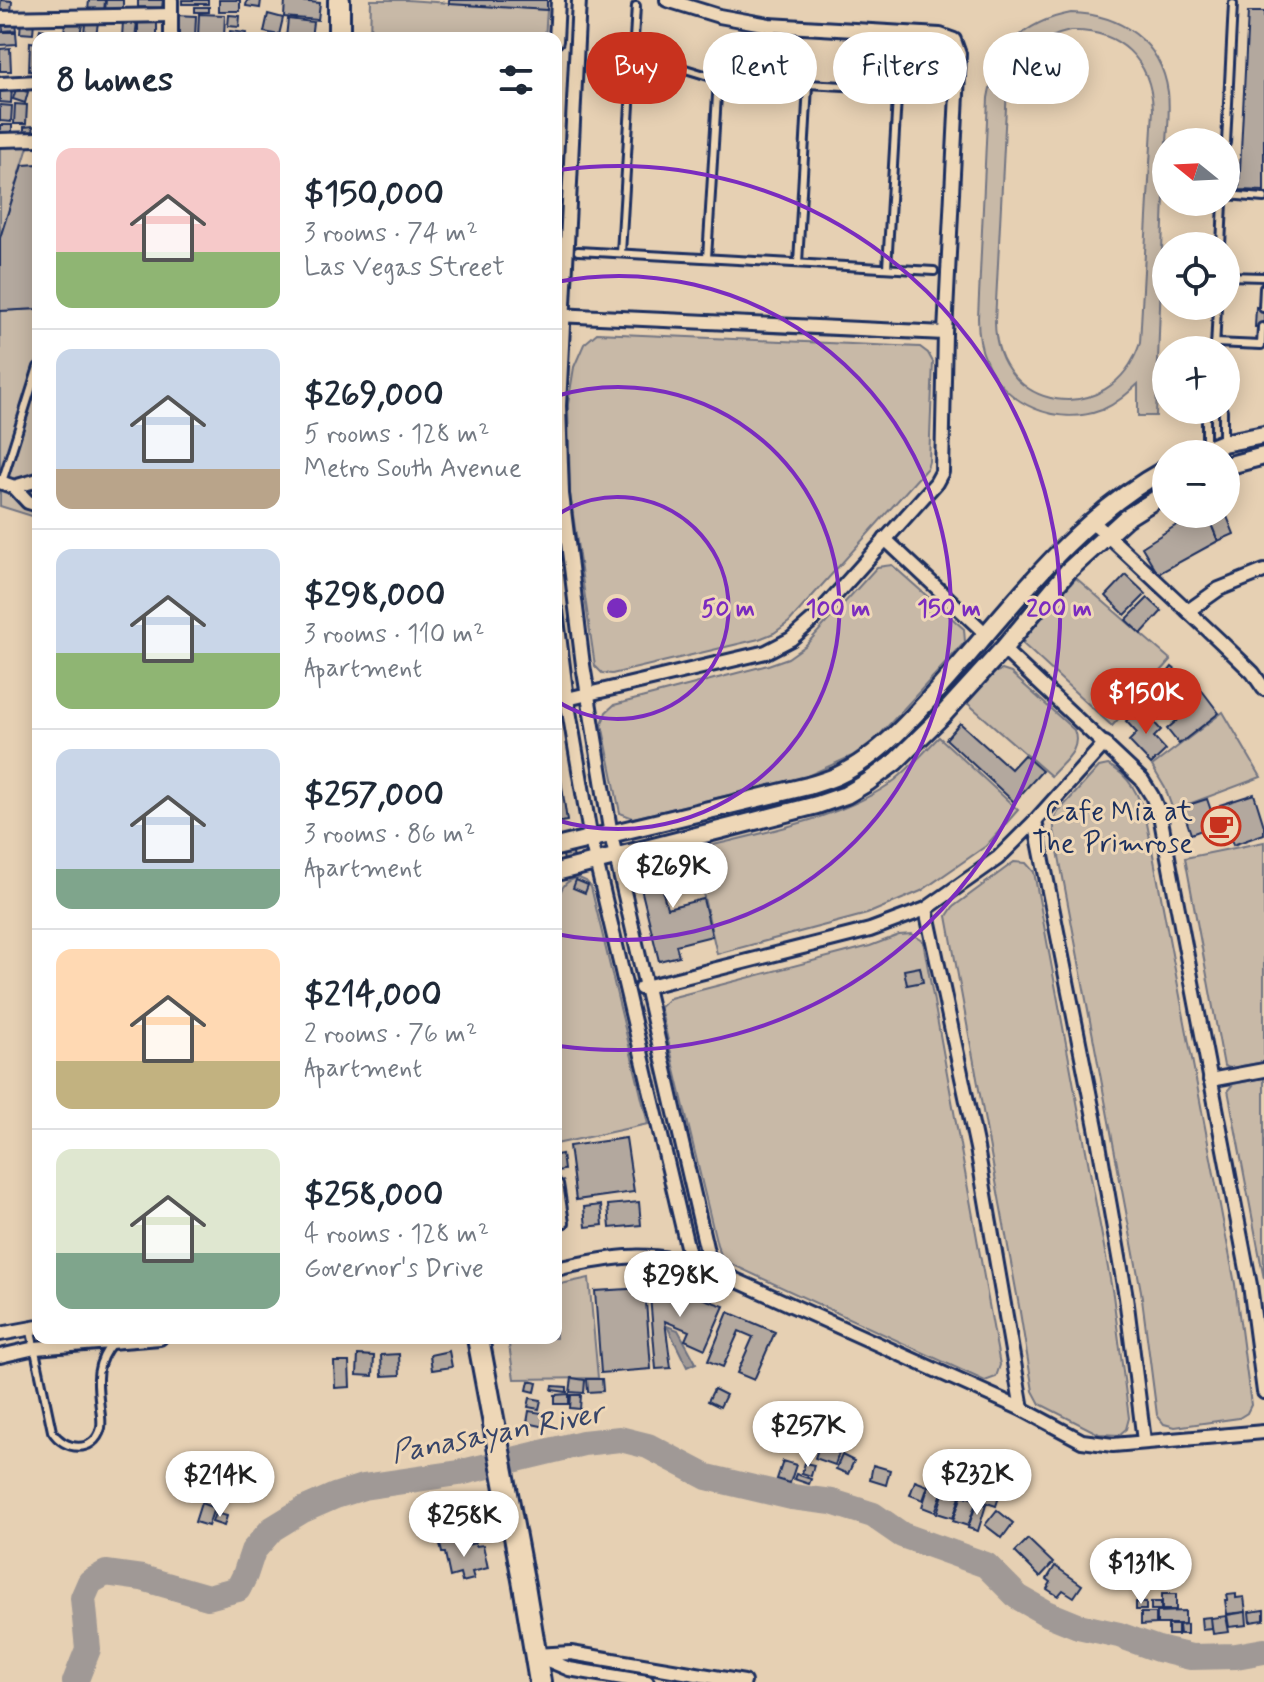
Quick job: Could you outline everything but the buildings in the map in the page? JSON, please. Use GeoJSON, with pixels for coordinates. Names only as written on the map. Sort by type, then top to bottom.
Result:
{"type":"FeatureCollection","features":[{"type":"Feature","properties":{"kind":"main road"},"geometry":{"type":"LineString","coordinates":[[339,0],[339,32]]}},
{"type":"Feature","properties":{"kind":"main road"},"geometry":{"type":"LineString","coordinates":[[479,1344],[540,1682]]}},
{"type":"Feature","properties":{"kind":"street"},"geometry":{"type":"LineString","coordinates":[[171,0],[171,32]]}},
{"type":"Feature","properties":{"kind":"street"},"geometry":{"type":"LineString","coordinates":[[556,32],[558,0]]}},
{"type":"Feature","properties":{"kind":"street"},"geometry":{"type":"LineString","coordinates":[[562,283],[579,0]]}},
{"type":"Feature","properties":{"kind":"street"},"geometry":{"type":"LineString","coordinates":[[567,699],[766,652],[791,639],[814,619],[936,483],[942,472],[945,333],[959,54],[954,40],[940,35],[769,25],[719,16],[667,0]]}},
{"type":"Feature","properties":{"kind":"street"},"geometry":{"type":"LineString","coordinates":[[0,18],[171,15]]}},
{"type":"Feature","properties":{"kind":"street"},"geometry":{"type":"LineString","coordinates":[[0,84],[32,82]]}},
{"type":"Feature","properties":{"kind":"street"},"geometry":{"type":"LineString","coordinates":[[0,140],[32,139]]}},
{"type":"Feature","properties":{"kind":"street"},"geometry":{"type":"LineString","coordinates":[[562,316],[945,333]]}},
{"type":"Feature","properties":{"kind":"street"},"geometry":{"type":"LineString","coordinates":[[1240,442],[1264,435]]}},
{"type":"Feature","properties":{"kind":"street"},"geometry":{"type":"LineString","coordinates":[[1240,462],[1264,456]]}},
{"type":"Feature","properties":{"kind":"street"},"geometry":{"type":"LineString","coordinates":[[562,846],[808,786],[859,764],[924,705],[1091,520],[1152,478]]}},
{"type":"Feature","properties":{"kind":"street"},"geometry":{"type":"LineString","coordinates":[[5,483],[32,481]]}},
{"type":"Feature","properties":{"kind":"street"},"geometry":{"type":"LineString","coordinates":[[5,483],[32,503]]}},
{"type":"Feature","properties":{"kind":"street"},"geometry":{"type":"LineString","coordinates":[[562,494],[588,695],[611,835],[711,1269]]}},
{"type":"Feature","properties":{"kind":"street"},"geometry":{"type":"LineString","coordinates":[[562,871],[817,805],[846,795],[868,782],[895,762],[941,717],[1068,571],[1126,518],[1152,502]]}},
{"type":"Feature","properties":{"kind":"street"},"geometry":{"type":"LineString","coordinates":[[1091,520],[1188,611],[1258,670],[1264,689]]}},
{"type":"Feature","properties":{"kind":"street"},"geometry":{"type":"LineString","coordinates":[[885,539],[1105,743],[1142,780],[1152,796],[1160,815],[1250,1285],[1264,1392]]}},
{"type":"Feature","properties":{"kind":"street"},"geometry":{"type":"LineString","coordinates":[[1188,611],[1219,589],[1264,571]]}},
{"type":"Feature","properties":{"kind":"street"},"geometry":{"type":"LineString","coordinates":[[562,659],[591,840],[691,1263]]}},
{"type":"Feature","properties":{"kind":"street"},"geometry":{"type":"LineString","coordinates":[[627,991],[870,930],[926,909],[998,858],[1105,743]]}},
{"type":"Feature","properties":{"kind":"street"},"geometry":{"type":"LineString","coordinates":[[1035,821],[1121,1266],[1144,1441]]}},
{"type":"Feature","properties":{"kind":"street"},"geometry":{"type":"LineString","coordinates":[[926,909],[977,1148],[1022,1409]]}},
{"type":"Feature","properties":{"kind":"street"},"geometry":{"type":"LineString","coordinates":[[1210,1080],[1264,1070]]}},
{"type":"Feature","properties":{"kind":"street"},"geometry":{"type":"LineString","coordinates":[[562,1268],[599,1259],[659,1256],[711,1269],[1022,1409],[1082,1441],[1113,1445],[1264,1432]]}},
{"type":"Feature","properties":{"kind":"street"},"geometry":{"type":"LineString","coordinates":[[0,1334],[32,1327]]}},
{"type":"Feature","properties":{"kind":"street"},"geometry":{"type":"LineString","coordinates":[[0,1356],[35,1348],[80,1344]]}},
{"type":"Feature","properties":{"kind":"street"},"geometry":{"type":"LineString","coordinates":[[535,1655],[571,1653],[744,1682]]}},
{"type":"Feature","properties":{"kind":"street"},"geometry":{"type":"LineString","coordinates":[[535,1655],[569,1669],[647,1682]]}},
{"type":"Feature","properties":{"kind":"lane"},"geometry":{"type":"LineString","coordinates":[[1227,128],[1233,4]]}},
{"type":"Feature","properties":{"kind":"lane"},"geometry":{"type":"LineString","coordinates":[[634,32],[636,6]]}},
{"type":"Feature","properties":{"kind":"lane"},"geometry":{"type":"LineString","coordinates":[[768,32],[769,25]]}},
{"type":"Feature","properties":{"kind":"lane"},"geometry":{"type":"LineString","coordinates":[[621,253],[630,104]]}},
{"type":"Feature","properties":{"kind":"lane"},"geometry":{"type":"LineString","coordinates":[[707,258],[716,104]]}},
{"type":"Feature","properties":{"kind":"lane"},"geometry":{"type":"LineString","coordinates":[[798,263],[807,104]]}},
{"type":"Feature","properties":{"kind":"lane"},"geometry":{"type":"LineString","coordinates":[[887,268],[897,104]]}},
{"type":"Feature","properties":{"kind":"lane"},"geometry":{"type":"LineString","coordinates":[[1240,196],[1264,198]]}},
{"type":"Feature","properties":{"kind":"lane"},"geometry":{"type":"LineString","coordinates":[[578,251],[934,271]]}},
{"type":"Feature","properties":{"kind":"lane"},"geometry":{"type":"LineString","coordinates":[[1240,276],[1264,277]]}},
{"type":"Feature","properties":{"kind":"lane"},"geometry":{"type":"LineString","coordinates":[[1263,308],[1264,288]]}},
{"type":"Feature","properties":{"kind":"lane"},"geometry":{"type":"LineString","coordinates":[[1240,347],[1263,347],[1262,327]]}},
{"type":"Feature","properties":{"kind":"lane"},"geometry":{"type":"LineString","coordinates":[[5,483],[32,388]]}},
{"type":"Feature","properties":{"kind":"lane"},"geometry":{"type":"LineString","coordinates":[[562,1204],[565,1223],[562,1223]]}},
{"type":"Feature","properties":{"kind":"lane"},"geometry":{"type":"LineString","coordinates":[[35,1344],[52,1431],[61,1442],[75,1447],[89,1444],[99,1433],[99,1367],[104,1352],[111,1344]]}},
{"type":"Feature","properties":{"kind":"shaded area"},"geometry":{"type":"Polygon","coordinates":[[[371,0],[547,10],[545,32],[370,32],[371,0]]]}},
{"type":"Feature","properties":{"kind":"shaded area"},"geometry":{"type":"Polygon","coordinates":[[[1071,13],[1121,25],[1147,45],[1164,74],[1168,92],[1168,128],[1152,128],[1152,216],[1163,216],[1163,232],[1152,232],[1152,320],[1160,320],[1159,336],[1152,336],[1152,416],[1138,416],[1138,384],[1112,405],[1085,415],[1051,414],[1034,408],[1006,390],[986,361],[981,346],[978,318],[988,104],[1006,104],[995,322],[1000,353],[1014,376],[1034,392],[1057,399],[1082,399],[1105,389],[1125,371],[1140,343],[1153,109],[1151,91],[1139,62],[1118,42],[1089,32],[1024,32],[1038,23],[1071,13]]]}},
{"type":"Feature","properties":{"kind":"shaded area"},"geometry":{"type":"Polygon","coordinates":[[[0,147],[28,147],[0,238],[0,147]]]}},
{"type":"Feature","properties":{"kind":"shaded area"},"geometry":{"type":"Polygon","coordinates":[[[32,309],[32,516],[0,506],[0,311],[32,309]]]}},
{"type":"Feature","properties":{"kind":"shaded area"},"geometry":{"type":"Polygon","coordinates":[[[597,333],[920,347],[933,362],[927,468],[789,622],[774,633],[612,674],[602,673],[595,666],[570,494],[568,404],[574,367],[584,344],[597,333]]]}},
{"type":"Feature","properties":{"kind":"shaded area"},"geometry":{"type":"Polygon","coordinates":[[[892,565],[964,629],[965,642],[876,739],[852,756],[805,777],[633,818],[620,813],[602,724],[606,712],[614,705],[788,658],[805,646],[877,567],[892,565]]]}},
{"type":"Feature","properties":{"kind":"shaded area"},"geometry":{"type":"Polygon","coordinates":[[[1076,578],[1171,660],[1112,726],[1023,644],[1026,634],[1076,578]]]}},
{"type":"Feature","properties":{"kind":"shaded area"},"geometry":{"type":"Polygon","coordinates":[[[1002,670],[1011,673],[1074,730],[1074,749],[1051,776],[966,702],[993,673],[1002,670]]]}},
{"type":"Feature","properties":{"kind":"shaded area"},"geometry":{"type":"Polygon","coordinates":[[[1223,712],[1261,777],[1173,810],[1152,766],[1223,712]]]}},
{"type":"Feature","properties":{"kind":"shaded area"},"geometry":{"type":"Polygon","coordinates":[[[939,737],[1018,810],[986,846],[921,891],[867,914],[717,954],[693,850],[798,824],[851,805],[895,780],[939,737]]]}},
{"type":"Feature","properties":{"kind":"shaded area"},"geometry":{"type":"Polygon","coordinates":[[[1108,765],[1122,774],[1133,787],[1146,818],[1235,1284],[1251,1405],[1247,1413],[1239,1418],[1175,1427],[1164,1424],[1157,1415],[1141,1291],[1054,830],[1058,812],[1099,767],[1108,765]]]}},
{"type":"Feature","properties":{"kind":"shaded area"},"geometry":{"type":"Polygon","coordinates":[[[1264,842],[1264,1062],[1230,1068],[1224,1066],[1185,858],[1264,842]]]}},
{"type":"Feature","properties":{"kind":"shaded area"},"geometry":{"type":"Polygon","coordinates":[[[1014,862],[1026,863],[1034,872],[1113,1295],[1129,1418],[1126,1429],[1119,1435],[1099,1434],[1040,1404],[1033,1391],[947,916],[953,907],[1014,862]]]}},
{"type":"Feature","properties":{"kind":"shaded area"},"geometry":{"type":"Polygon","coordinates":[[[574,879],[586,881],[591,887],[648,1124],[562,1143],[562,889],[574,879]]]}},
{"type":"Feature","properties":{"kind":"shaded area"},"geometry":{"type":"Polygon","coordinates":[[[912,934],[923,941],[1000,1365],[996,1377],[985,1381],[731,1264],[722,1257],[660,1007],[670,998],[912,934]]]}},
{"type":"Feature","properties":{"kind":"shaded area"},"geometry":{"type":"Polygon","coordinates":[[[1264,1078],[1264,1279],[1228,1090],[1233,1084],[1264,1078]]]}},
{"type":"Feature","properties":{"kind":"shaded area"},"geometry":{"type":"Polygon","coordinates":[[[589,1278],[598,1378],[514,1379],[509,1344],[562,1344],[562,1284],[589,1278]]]}},
{"type":"Feature","properties":{"kind":"shaded area"},"geometry":{"type":"Polygon","coordinates":[[[667,1326],[678,1330],[696,1363],[687,1367],[667,1326]]]}},
{"type":"Feature","properties":{"kind":"waterway","name":"Panasayan River"},"geometry":{"type":"LineString","coordinates":[[75,1682],[88,1649],[83,1598],[90,1582],[106,1573],[142,1578],[208,1597],[238,1589],[253,1551],[272,1529],[303,1510],[335,1496],[363,1487],[459,1473],[583,1443],[620,1439],[648,1446],[707,1477],[792,1497],[832,1502],[873,1515],[902,1535],[986,1565],[1018,1597],[1078,1626],[1191,1657],[1236,1656],[1264,1651]]}},
{"type":"Feature","properties":{"kind":"place","name":"Cafe Mia at The Primrose"},"geometry":{"type":"Point","coordinates":[1221,826]}}]}
